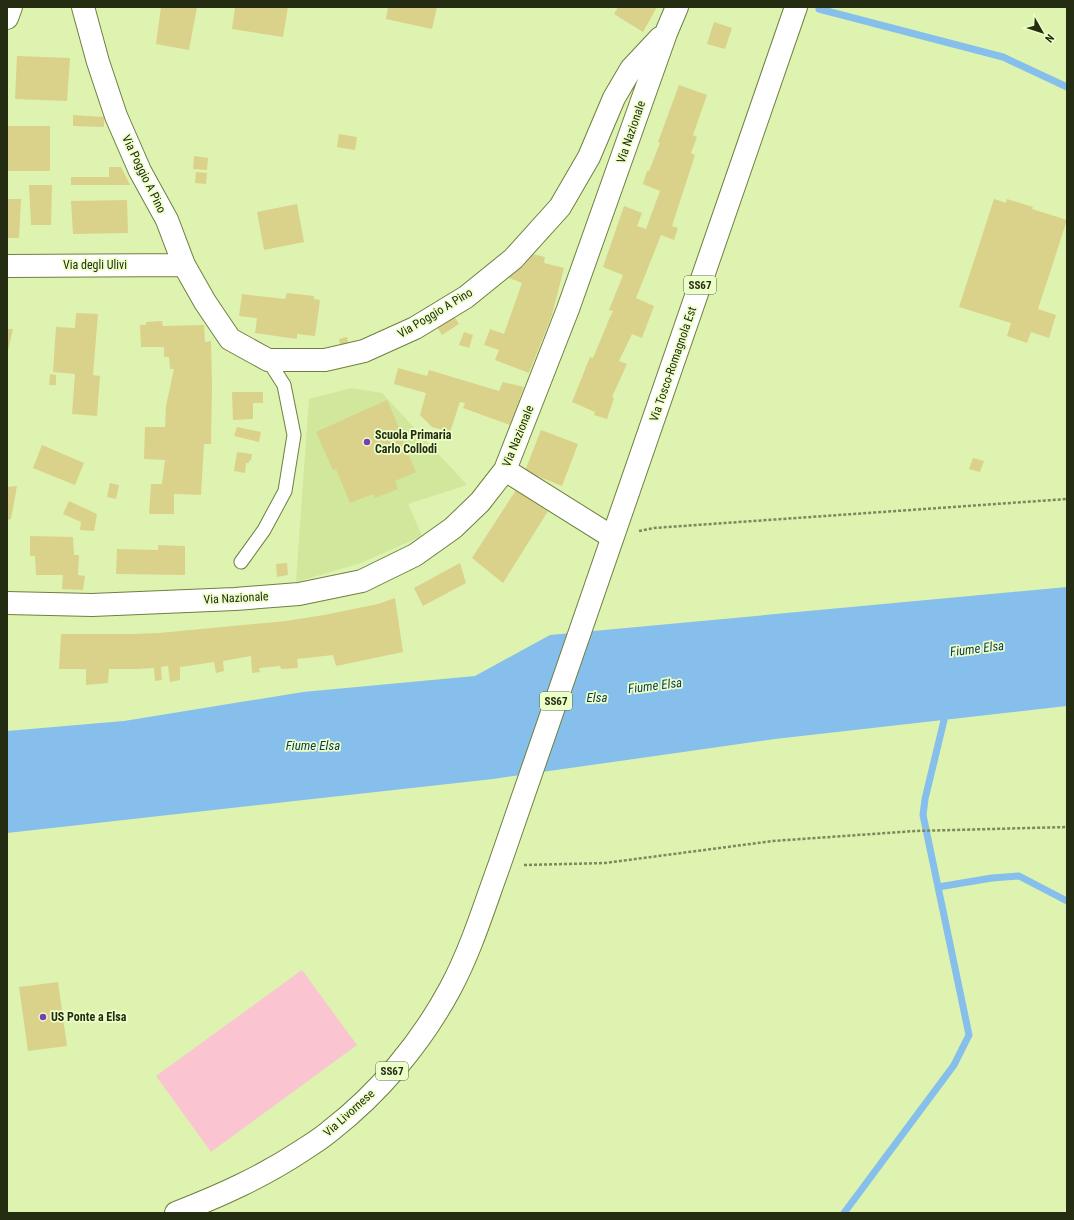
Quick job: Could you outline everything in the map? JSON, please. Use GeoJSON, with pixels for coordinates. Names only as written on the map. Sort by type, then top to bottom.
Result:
{"type":"FeatureCollection","features":[{"type":"Feature","properties":{"kind":"street"},"geometry":{"type":"LineString","coordinates":[[7,18],[11,7]]}},
{"type":"Feature","properties":{"kind":"street","name":"Via Poggio A Pino"},"geometry":{"type":"LineString","coordinates":[[83,7],[98,62],[116,116],[140,171],[167,220],[184,265],[205,302],[230,339],[268,360],[325,360],[364,351],[414,328],[466,297],[513,260],[560,207],[590,158],[614,98],[631,69],[666,33]]}},
{"type":"Feature","properties":{"kind":"street","name":"Via Nazionale"},"geometry":{"type":"LineString","coordinates":[[7,603],[92,605],[299,594],[362,581],[415,555],[453,528],[480,502],[505,470],[568,309],[666,33],[677,7]]}},
{"type":"Feature","properties":{"kind":"street","name":"Via Tosco-Romagnola Est"},"geometry":{"type":"LineString","coordinates":[[508,839],[796,7]]}},
{"type":"Feature","properties":{"kind":"street","name":"Via degli Ulivi"},"geometry":{"type":"LineString","coordinates":[[7,266],[184,265]]}},
{"type":"Feature","properties":{"kind":"street"},"geometry":{"type":"LineString","coordinates":[[505,470],[612,537]]}},
{"type":"Feature","properties":{"kind":"street","name":"Via Livornese"},"geometry":{"type":"LineString","coordinates":[[176,1213],[212,1199],[283,1163],[329,1132],[357,1109],[394,1069],[413,1046],[434,1016],[450,988],[476,928],[508,839]]}},
{"type":"Feature","properties":{"kind":"lane"},"geometry":{"type":"LineString","coordinates":[[241,562],[264,530],[285,491],[294,435],[284,385],[268,360]]}},
{"type":"Feature","properties":{"kind":"path"},"geometry":{"type":"LineString","coordinates":[[612,537],[654,528],[1067,499]]}},
{"type":"Feature","properties":{"kind":"path"},"geometry":{"type":"LineString","coordinates":[[499,866],[605,863],[773,842],[915,831],[1067,827]]}},
{"type":"Feature","properties":{"kind":"shaded area","name":"Scuola Primaria Carlo Collodi"},"geometry":{"type":"Polygon","coordinates":[[[352,388],[382,393],[467,485],[408,504],[422,536],[361,563],[296,582],[309,399],[352,388]]]}},
{"type":"Feature","properties":{"kind":"shaded area"},"geometry":{"type":"Polygon","coordinates":[[[302,970],[357,1045],[211,1152],[156,1076],[302,970]]]}},
{"type":"Feature","properties":{"kind":"water"},"geometry":{"type":"Polygon","coordinates":[[[1067,587],[1067,706],[775,739],[493,779],[7,833],[7,731],[124,721],[303,692],[475,676],[550,635],[1067,587]]]}},
{"type":"Feature","properties":{"kind":"building"},"geometry":{"type":"Polygon","coordinates":[[[161,7],[197,7],[189,50],[156,44],[161,7]]]}},
{"type":"Feature","properties":{"kind":"building"},"geometry":{"type":"Polygon","coordinates":[[[235,7],[288,7],[283,37],[232,29],[235,7]]]}},
{"type":"Feature","properties":{"kind":"building"},"geometry":{"type":"Polygon","coordinates":[[[388,7],[437,7],[432,29],[386,19],[388,7]]]}},
{"type":"Feature","properties":{"kind":"building"},"geometry":{"type":"Polygon","coordinates":[[[618,7],[657,7],[643,32],[614,14],[618,7]]]}},
{"type":"Feature","properties":{"kind":"building"},"geometry":{"type":"Polygon","coordinates":[[[714,22],[732,28],[725,49],[707,44],[714,22]]]}},
{"type":"Feature","properties":{"kind":"building"},"geometry":{"type":"Polygon","coordinates":[[[17,56],[70,58],[67,101],[15,99],[17,56]]]}},
{"type":"Feature","properties":{"kind":"building"},"geometry":{"type":"Polygon","coordinates":[[[679,85],[707,95],[693,135],[697,137],[691,153],[695,155],[672,226],[678,228],[674,240],[661,235],[636,298],[654,306],[642,338],[632,334],[619,361],[627,364],[612,397],[614,398],[607,419],[594,415],[595,412],[572,402],[590,357],[593,358],[613,311],[609,310],[623,275],[603,267],[624,206],[642,213],[637,226],[646,229],[660,191],[643,184],[647,171],[649,171],[660,143],[658,142],[679,85]]]}},
{"type":"Feature","properties":{"kind":"building"},"geometry":{"type":"Polygon","coordinates":[[[73,115],[104,117],[104,127],[73,126],[73,115]]]}},
{"type":"Feature","properties":{"kind":"building"},"geometry":{"type":"Polygon","coordinates":[[[7,126],[50,126],[50,171],[7,171],[7,126]]]}},
{"type":"Feature","properties":{"kind":"building"},"geometry":{"type":"Polygon","coordinates":[[[339,134],[357,137],[355,150],[337,147],[339,134]]]}},
{"type":"Feature","properties":{"kind":"building"},"geometry":{"type":"Polygon","coordinates":[[[194,156],[208,158],[207,170],[193,169],[194,156]]]}},
{"type":"Feature","properties":{"kind":"building"},"geometry":{"type":"Polygon","coordinates":[[[109,167],[121,167],[130,185],[71,185],[71,177],[109,177],[109,167]]]}},
{"type":"Feature","properties":{"kind":"building"},"geometry":{"type":"Polygon","coordinates":[[[196,172],[207,173],[206,184],[195,183],[196,172]]]}},
{"type":"Feature","properties":{"kind":"building"},"geometry":{"type":"Polygon","coordinates":[[[29,185],[52,185],[51,225],[31,225],[29,185]]]}},
{"type":"Feature","properties":{"kind":"building"},"geometry":{"type":"Polygon","coordinates":[[[7,199],[21,199],[19,238],[7,238],[7,199]]]}},
{"type":"Feature","properties":{"kind":"building"},"geometry":{"type":"Polygon","coordinates":[[[994,199],[1006,203],[1007,199],[1067,220],[1038,309],[1056,315],[1049,338],[1031,332],[1027,343],[1007,336],[1011,323],[959,307],[994,199]]]}},
{"type":"Feature","properties":{"kind":"building"},"geometry":{"type":"Polygon","coordinates":[[[127,200],[128,233],[73,234],[71,201],[127,200]]]}},
{"type":"Feature","properties":{"kind":"building"},"geometry":{"type":"Polygon","coordinates":[[[297,204],[304,242],[264,250],[257,212],[297,204]]]}},
{"type":"Feature","properties":{"kind":"building"},"geometry":{"type":"Polygon","coordinates":[[[528,253],[545,257],[544,263],[564,268],[552,315],[529,373],[495,360],[499,350],[484,345],[490,329],[504,334],[522,283],[504,276],[528,253]]]}},
{"type":"Feature","properties":{"kind":"building"},"geometry":{"type":"Polygon","coordinates":[[[287,293],[314,296],[314,299],[320,300],[315,336],[297,334],[297,339],[255,333],[257,318],[239,316],[242,294],[285,299],[287,293]]]}},
{"type":"Feature","properties":{"kind":"building"},"geometry":{"type":"Polygon","coordinates":[[[76,313],[98,314],[93,375],[100,376],[97,416],[72,414],[75,374],[53,372],[56,327],[75,328],[76,313]]]}},
{"type":"Feature","properties":{"kind":"building"},"geometry":{"type":"Polygon","coordinates":[[[454,316],[459,324],[442,335],[437,327],[454,316]]]}},
{"type":"Feature","properties":{"kind":"building"},"geometry":{"type":"Polygon","coordinates":[[[162,321],[163,326],[204,325],[205,342],[211,341],[211,444],[204,444],[201,495],[174,494],[174,514],[149,514],[151,484],[162,484],[165,460],[144,459],[145,427],[165,427],[166,406],[174,369],[170,369],[169,357],[164,357],[164,347],[141,347],[140,325],[146,325],[146,322],[162,321]]]}},
{"type":"Feature","properties":{"kind":"building"},"geometry":{"type":"Polygon","coordinates":[[[7,329],[13,329],[8,351],[7,351],[7,329]]]}},
{"type":"Feature","properties":{"kind":"building"},"geometry":{"type":"Polygon","coordinates":[[[464,332],[473,335],[469,348],[459,345],[464,332]]]}},
{"type":"Feature","properties":{"kind":"building"},"geometry":{"type":"Polygon","coordinates":[[[347,337],[349,347],[341,348],[339,339],[347,337]]]}},
{"type":"Feature","properties":{"kind":"building"},"geometry":{"type":"Polygon","coordinates":[[[398,368],[427,376],[429,370],[499,391],[503,382],[524,387],[510,425],[463,408],[465,403],[460,402],[450,432],[432,427],[420,415],[426,393],[394,384],[398,368]]]}},
{"type":"Feature","properties":{"kind":"building"},"geometry":{"type":"Polygon","coordinates":[[[50,374],[56,375],[56,385],[49,385],[50,374]]]}},
{"type":"Feature","properties":{"kind":"building"},"geometry":{"type":"Polygon","coordinates":[[[232,392],[263,392],[263,403],[253,403],[253,419],[233,420],[232,392]]]}},
{"type":"Feature","properties":{"kind":"building"},"geometry":{"type":"Polygon","coordinates":[[[387,400],[416,472],[395,481],[398,489],[375,498],[373,494],[350,503],[336,469],[333,470],[316,432],[387,400]]]}},
{"type":"Feature","properties":{"kind":"building"},"geometry":{"type":"Polygon","coordinates":[[[237,427],[261,432],[259,442],[234,436],[237,427]]]}},
{"type":"Feature","properties":{"kind":"building"},"geometry":{"type":"Polygon","coordinates":[[[541,430],[578,444],[562,486],[525,471],[541,430]]]}},
{"type":"Feature","properties":{"kind":"building"},"geometry":{"type":"Polygon","coordinates":[[[42,445],[84,463],[75,485],[33,468],[42,445]]]}},
{"type":"Feature","properties":{"kind":"building"},"geometry":{"type":"Polygon","coordinates":[[[237,452],[252,454],[251,461],[249,460],[249,463],[246,463],[245,473],[234,471],[237,452]]]}},
{"type":"Feature","properties":{"kind":"building"},"geometry":{"type":"Polygon","coordinates":[[[973,458],[984,461],[980,472],[969,469],[973,458]]]}},
{"type":"Feature","properties":{"kind":"building"},"geometry":{"type":"Polygon","coordinates":[[[110,483],[119,485],[116,499],[107,497],[110,483]]]}},
{"type":"Feature","properties":{"kind":"building"},"geometry":{"type":"Polygon","coordinates":[[[17,486],[11,519],[7,520],[7,487],[17,486]]]}},
{"type":"Feature","properties":{"kind":"building"},"geometry":{"type":"Polygon","coordinates":[[[516,490],[548,511],[503,583],[472,558],[516,490]]]}},
{"type":"Feature","properties":{"kind":"building"},"geometry":{"type":"Polygon","coordinates":[[[69,501],[97,514],[94,531],[80,530],[81,522],[63,514],[69,501]]]}},
{"type":"Feature","properties":{"kind":"building"},"geometry":{"type":"Polygon","coordinates":[[[30,536],[73,537],[74,555],[79,555],[78,575],[85,576],[83,590],[62,589],[63,575],[36,575],[35,556],[30,556],[30,536]]]}},
{"type":"Feature","properties":{"kind":"building"},"geometry":{"type":"Polygon","coordinates":[[[158,545],[185,546],[185,575],[116,574],[117,549],[158,550],[158,545]]]}},
{"type":"Feature","properties":{"kind":"building"},"geometry":{"type":"Polygon","coordinates":[[[287,563],[288,575],[277,577],[276,564],[287,563]]]}},
{"type":"Feature","properties":{"kind":"building"},"geometry":{"type":"Polygon","coordinates":[[[460,563],[466,583],[423,606],[414,588],[460,563]]]}},
{"type":"Feature","properties":{"kind":"building"},"geometry":{"type":"Polygon","coordinates":[[[395,598],[403,652],[336,666],[333,655],[297,659],[298,668],[281,669],[280,666],[259,668],[260,672],[252,673],[251,656],[223,661],[224,671],[216,673],[214,662],[180,667],[180,680],[170,682],[168,666],[161,667],[162,680],[155,681],[154,668],[109,669],[108,683],[86,685],[86,669],[59,669],[61,634],[159,633],[286,621],[378,604],[395,598]]]}},
{"type":"Feature","properties":{"kind":"building","name":"US Ponte a Elsa"},"geometry":{"type":"Polygon","coordinates":[[[58,982],[67,1046],[28,1051],[19,987],[58,982]]]}},
{"type":"Feature","properties":{"kind":"waterway"},"geometry":{"type":"LineString","coordinates":[[819,9],[1003,57],[1067,87]]}},
{"type":"Feature","properties":{"kind":"waterway"},"geometry":{"type":"LineString","coordinates":[[844,1213],[954,1065],[969,1035],[923,815],[925,799],[946,712]]}},
{"type":"Feature","properties":{"kind":"waterway"},"geometry":{"type":"LineString","coordinates":[[938,887],[992,878],[1019,876],[1067,901]]}},
{"type":"Feature","properties":{"kind":"place","name":"Scuola Primaria Carlo Collodi"},"geometry":{"type":"Point","coordinates":[367,442]}},
{"type":"Feature","properties":{"kind":"place","name":"US Ponte a Elsa"},"geometry":{"type":"Point","coordinates":[43,1017]}},
{"type":"Feature","properties":{"kind":"water label","name":"Fiume Elsa"},"geometry":{"type":"Point","coordinates":[977,648]}},
{"type":"Feature","properties":{"kind":"water label","name":"Fiume Elsa"},"geometry":{"type":"Point","coordinates":[655,685]}},
{"type":"Feature","properties":{"kind":"water label","name":"Elsa"},"geometry":{"type":"Point","coordinates":[597,697]}},
{"type":"Feature","properties":{"kind":"water label","name":"Fiume Elsa"},"geometry":{"type":"Point","coordinates":[313,745]}}]}
